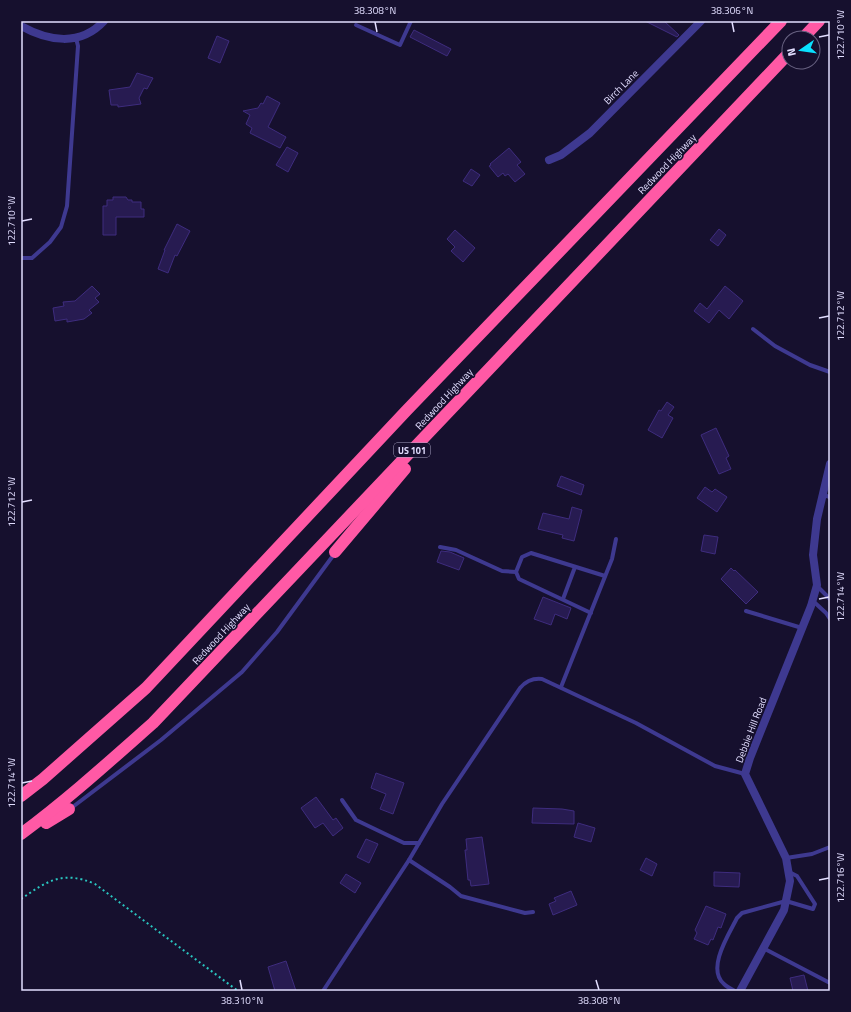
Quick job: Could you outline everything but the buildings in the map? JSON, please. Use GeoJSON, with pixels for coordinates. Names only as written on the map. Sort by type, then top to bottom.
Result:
{"type":"FeatureCollection","features":[{"type":"Feature","properties":{"kind":"highway","name":"Redwood Highway"},"geometry":{"type":"LineString","coordinates":[[21,796],[94,735],[156,677],[418,399],[781,21]]}},
{"type":"Feature","properties":{"kind":"highway"},"geometry":{"type":"LineString","coordinates":[[811,30],[819,21]]}},
{"type":"Feature","properties":{"kind":"highway","name":"Redwood Highway"},"geometry":{"type":"LineString","coordinates":[[21,834],[39,821],[107,764],[153,722],[781,61]]}},
{"type":"Feature","properties":{"kind":"highway"},"geometry":{"type":"LineString","coordinates":[[336,552],[481,378]]}},
{"type":"Feature","properties":{"kind":"highway"},"geometry":{"type":"LineString","coordinates":[[21,837],[69,809]]}},
{"type":"Feature","properties":{"kind":"street"},"geometry":{"type":"LineString","coordinates":[[21,26],[41,35],[54,39],[66,40],[76,38],[90,32],[104,21]]}},
{"type":"Feature","properties":{"kind":"street","name":"Birch Lane"},"geometry":{"type":"LineString","coordinates":[[549,160],[561,155],[590,133],[701,21]]}},
{"type":"Feature","properties":{"kind":"street","name":"Debbie Hill Road"},"geometry":{"type":"LineString","coordinates":[[740,991],[784,910],[790,881],[786,858],[745,774],[817,586],[813,555],[817,519],[826,496],[830,464]]}},
{"type":"Feature","properties":{"kind":"lane"},"geometry":{"type":"LineString","coordinates":[[356,25],[400,45],[411,21]]}},
{"type":"Feature","properties":{"kind":"lane"},"geometry":{"type":"LineString","coordinates":[[21,258],[32,258],[50,242],[61,227],[67,206],[78,46],[76,38]]}},
{"type":"Feature","properties":{"kind":"lane"},"geometry":{"type":"LineString","coordinates":[[753,329],[775,346],[810,365],[830,372]]}},
{"type":"Feature","properties":{"kind":"lane"},"geometry":{"type":"LineString","coordinates":[[561,688],[606,576],[612,559],[616,539]]}},
{"type":"Feature","properties":{"kind":"lane"},"geometry":{"type":"LineString","coordinates":[[440,546],[456,550],[502,571],[516,572]]}},
{"type":"Feature","properties":{"kind":"lane"},"geometry":{"type":"LineString","coordinates":[[69,809],[161,740],[242,672],[277,632],[336,552]]}},
{"type":"Feature","properties":{"kind":"lane"},"geometry":{"type":"LineString","coordinates":[[591,613],[519,579],[516,572],[522,557],[531,553],[606,576]]}},
{"type":"Feature","properties":{"kind":"lane"},"geometry":{"type":"LineString","coordinates":[[563,599],[575,566]]}},
{"type":"Feature","properties":{"kind":"lane"},"geometry":{"type":"LineString","coordinates":[[817,586],[830,599]]}},
{"type":"Feature","properties":{"kind":"lane"},"geometry":{"type":"LineString","coordinates":[[812,601],[826,613],[830,619]]}},
{"type":"Feature","properties":{"kind":"lane"},"geometry":{"type":"LineString","coordinates":[[746,611],[802,628]]}},
{"type":"Feature","properties":{"kind":"lane"},"geometry":{"type":"LineString","coordinates":[[323,991],[409,860],[442,804],[520,688],[525,683],[536,679],[542,679],[636,723],[715,766],[745,774]]}},
{"type":"Feature","properties":{"kind":"lane"},"geometry":{"type":"LineString","coordinates":[[342,800],[356,820],[404,843],[419,843]]}},
{"type":"Feature","properties":{"kind":"lane"},"geometry":{"type":"LineString","coordinates":[[786,858],[812,854],[830,847]]}},
{"type":"Feature","properties":{"kind":"lane"},"geometry":{"type":"LineString","coordinates":[[409,860],[450,886],[461,896],[525,913],[533,912]]}},
{"type":"Feature","properties":{"kind":"lane"},"geometry":{"type":"LineString","coordinates":[[735,991],[723,984],[719,978],[717,960],[737,918],[742,913],[786,901],[813,909],[816,904],[798,876],[788,872]]}},
{"type":"Feature","properties":{"kind":"lane"},"geometry":{"type":"LineString","coordinates":[[763,948],[830,983]]}},
{"type":"Feature","properties":{"kind":"path"},"geometry":{"type":"LineString","coordinates":[[21,899],[54,880],[67,877],[82,878],[95,884],[238,991]]}}]}
